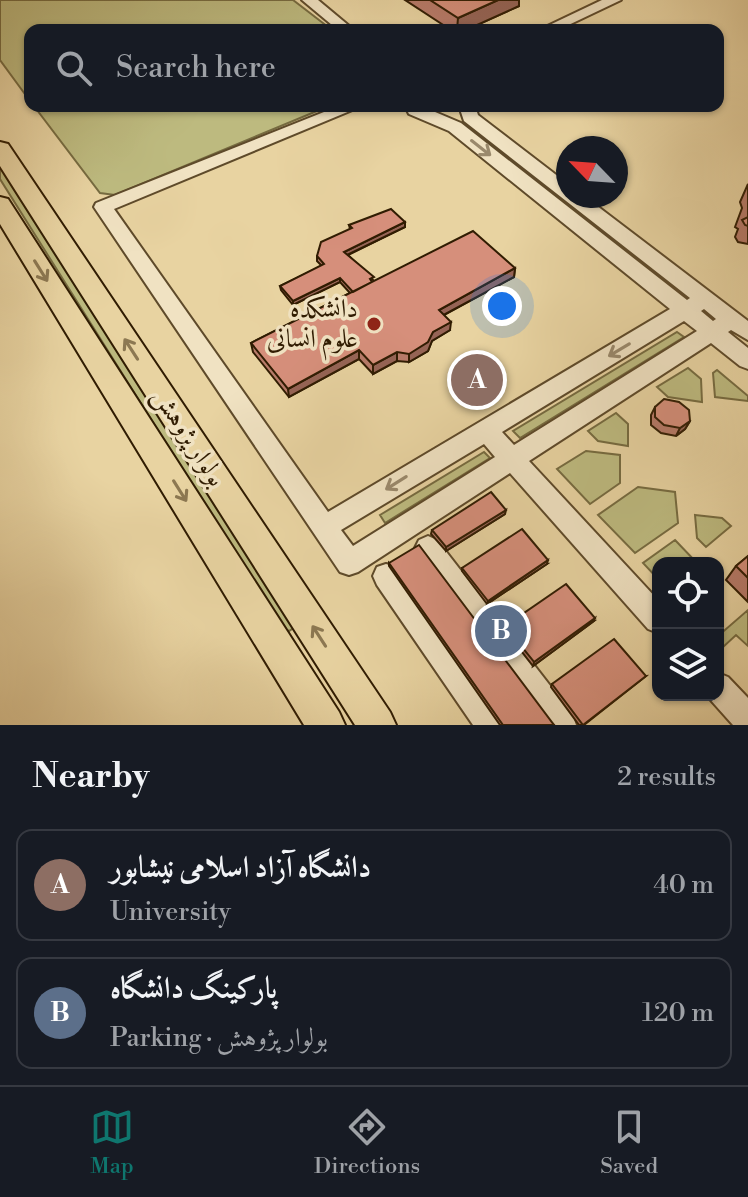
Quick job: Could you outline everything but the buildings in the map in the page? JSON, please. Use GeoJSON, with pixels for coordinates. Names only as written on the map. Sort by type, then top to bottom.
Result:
{"type":"FeatureCollection","features":[{"type":"Feature","properties":{"kind":"main road","name":"بولوار پژوهش"},"geometry":{"type":"LineString","coordinates":[[0,149],[377,725]]}},
{"type":"Feature","properties":{"kind":"main road","name":"بولوار پژوهش"},"geometry":{"type":"LineString","coordinates":[[0,205],[317,710]]}},
{"type":"Feature","properties":{"kind":"main road"},"geometry":{"type":"LineString","coordinates":[[317,710],[342,671]]}},
{"type":"Feature","properties":{"kind":"lane"},"geometry":{"type":"LineString","coordinates":[[309,0],[339,24]]}},
{"type":"Feature","properties":{"kind":"lane"},"geometry":{"type":"LineString","coordinates":[[560,24],[614,0]]}},
{"type":"Feature","properties":{"kind":"lane"},"geometry":{"type":"LineString","coordinates":[[339,112],[103,207],[349,563],[512,459],[731,328]]}},
{"type":"Feature","properties":{"kind":"lane"},"geometry":{"type":"LineString","coordinates":[[421,112],[455,127],[731,328],[748,360]]}},
{"type":"Feature","properties":{"kind":"lane"},"geometry":{"type":"LineString","coordinates":[[469,112],[470,117],[556,183]]}},
{"type":"Feature","properties":{"kind":"lane"},"geometry":{"type":"LineString","coordinates":[[586,208],[696,304]]}},
{"type":"Feature","properties":{"kind":"lane"},"geometry":{"type":"LineString","coordinates":[[323,528],[696,304]]}},
{"type":"Feature","properties":{"kind":"lane"},"geometry":{"type":"LineString","coordinates":[[485,429],[652,613]]}},
{"type":"Feature","properties":{"kind":"lane"},"geometry":{"type":"LineString","coordinates":[[428,548],[561,725]]}},
{"type":"Feature","properties":{"kind":"lane"},"geometry":{"type":"LineString","coordinates":[[386,576],[491,725]]}},
{"type":"Feature","properties":{"kind":"lane"},"geometry":{"type":"LineString","coordinates":[[724,694],[748,720]]}},
{"type":"Feature","properties":{"kind":"shaded area"},"geometry":{"type":"Polygon","coordinates":[[[0,0],[293,0],[324,24],[24,24],[24,93],[0,60],[0,0]]]}},
{"type":"Feature","properties":{"kind":"shaded area"},"geometry":{"type":"Polygon","coordinates":[[[39,112],[315,112],[115,195],[100,193],[39,112]]]}},
{"type":"Feature","properties":{"kind":"shaded area"},"geometry":{"type":"Polygon","coordinates":[[[470,124],[556,192],[556,199],[465,127],[470,124]]]}},
{"type":"Feature","properties":{"kind":"shaded area"},"geometry":{"type":"Polygon","coordinates":[[[0,159],[295,627],[289,631],[282,628],[0,179],[0,159]]]}},
{"type":"Feature","properties":{"kind":"shaded area"},"geometry":{"type":"Polygon","coordinates":[[[568,208],[577,208],[675,285],[669,288],[568,208]]]}},
{"type":"Feature","properties":{"kind":"shaded area"},"geometry":{"type":"Polygon","coordinates":[[[677,332],[684,337],[520,438],[513,431],[677,332]]]}},
{"type":"Feature","properties":{"kind":"shaded area"},"geometry":{"type":"Polygon","coordinates":[[[688,368],[701,379],[702,402],[668,397],[657,387],[688,368]]]}},
{"type":"Feature","properties":{"kind":"shaded area"},"geometry":{"type":"Polygon","coordinates":[[[717,370],[748,396],[748,401],[715,397],[713,373],[717,370]]]}},
{"type":"Feature","properties":{"kind":"shaded area"},"geometry":{"type":"Polygon","coordinates":[[[616,413],[628,424],[628,446],[598,441],[588,431],[616,413]]]}},
{"type":"Feature","properties":{"kind":"shaded area"},"geometry":{"type":"Polygon","coordinates":[[[586,451],[620,455],[620,483],[590,504],[557,469],[586,451]]]}},
{"type":"Feature","properties":{"kind":"shaded area"},"geometry":{"type":"Polygon","coordinates":[[[484,452],[490,458],[385,523],[380,515],[484,452]]]}},
{"type":"Feature","properties":{"kind":"shaded area"},"geometry":{"type":"Polygon","coordinates":[[[638,487],[675,492],[678,523],[635,553],[598,515],[638,487]]]}},
{"type":"Feature","properties":{"kind":"shaded area"},"geometry":{"type":"Polygon","coordinates":[[[695,515],[722,518],[731,526],[706,547],[697,538],[695,515]]]}},
{"type":"Feature","properties":{"kind":"shaded area"},"geometry":{"type":"Polygon","coordinates":[[[675,540],[691,557],[652,557],[652,573],[643,563],[675,540]]]}},
{"type":"Feature","properties":{"kind":"shaded area"},"geometry":{"type":"Polygon","coordinates":[[[748,610],[748,646],[736,635],[724,646],[724,631],[748,610]]]}},
{"type":"Feature","properties":{"kind":"place","name":"دانشکده علوم انسانی"},"geometry":{"type":"Point","coordinates":[374,324]}},
{"type":"Feature","properties":{"kind":"place","name":"دانشگاه آزاد اسلامی نیشابور"},"geometry":{"type":"Point","coordinates":[477,380]}},
{"type":"Feature","properties":{"kind":"place","name":"پارکینگ دانشگاه"},"geometry":{"type":"Point","coordinates":[501,631]}}]}
